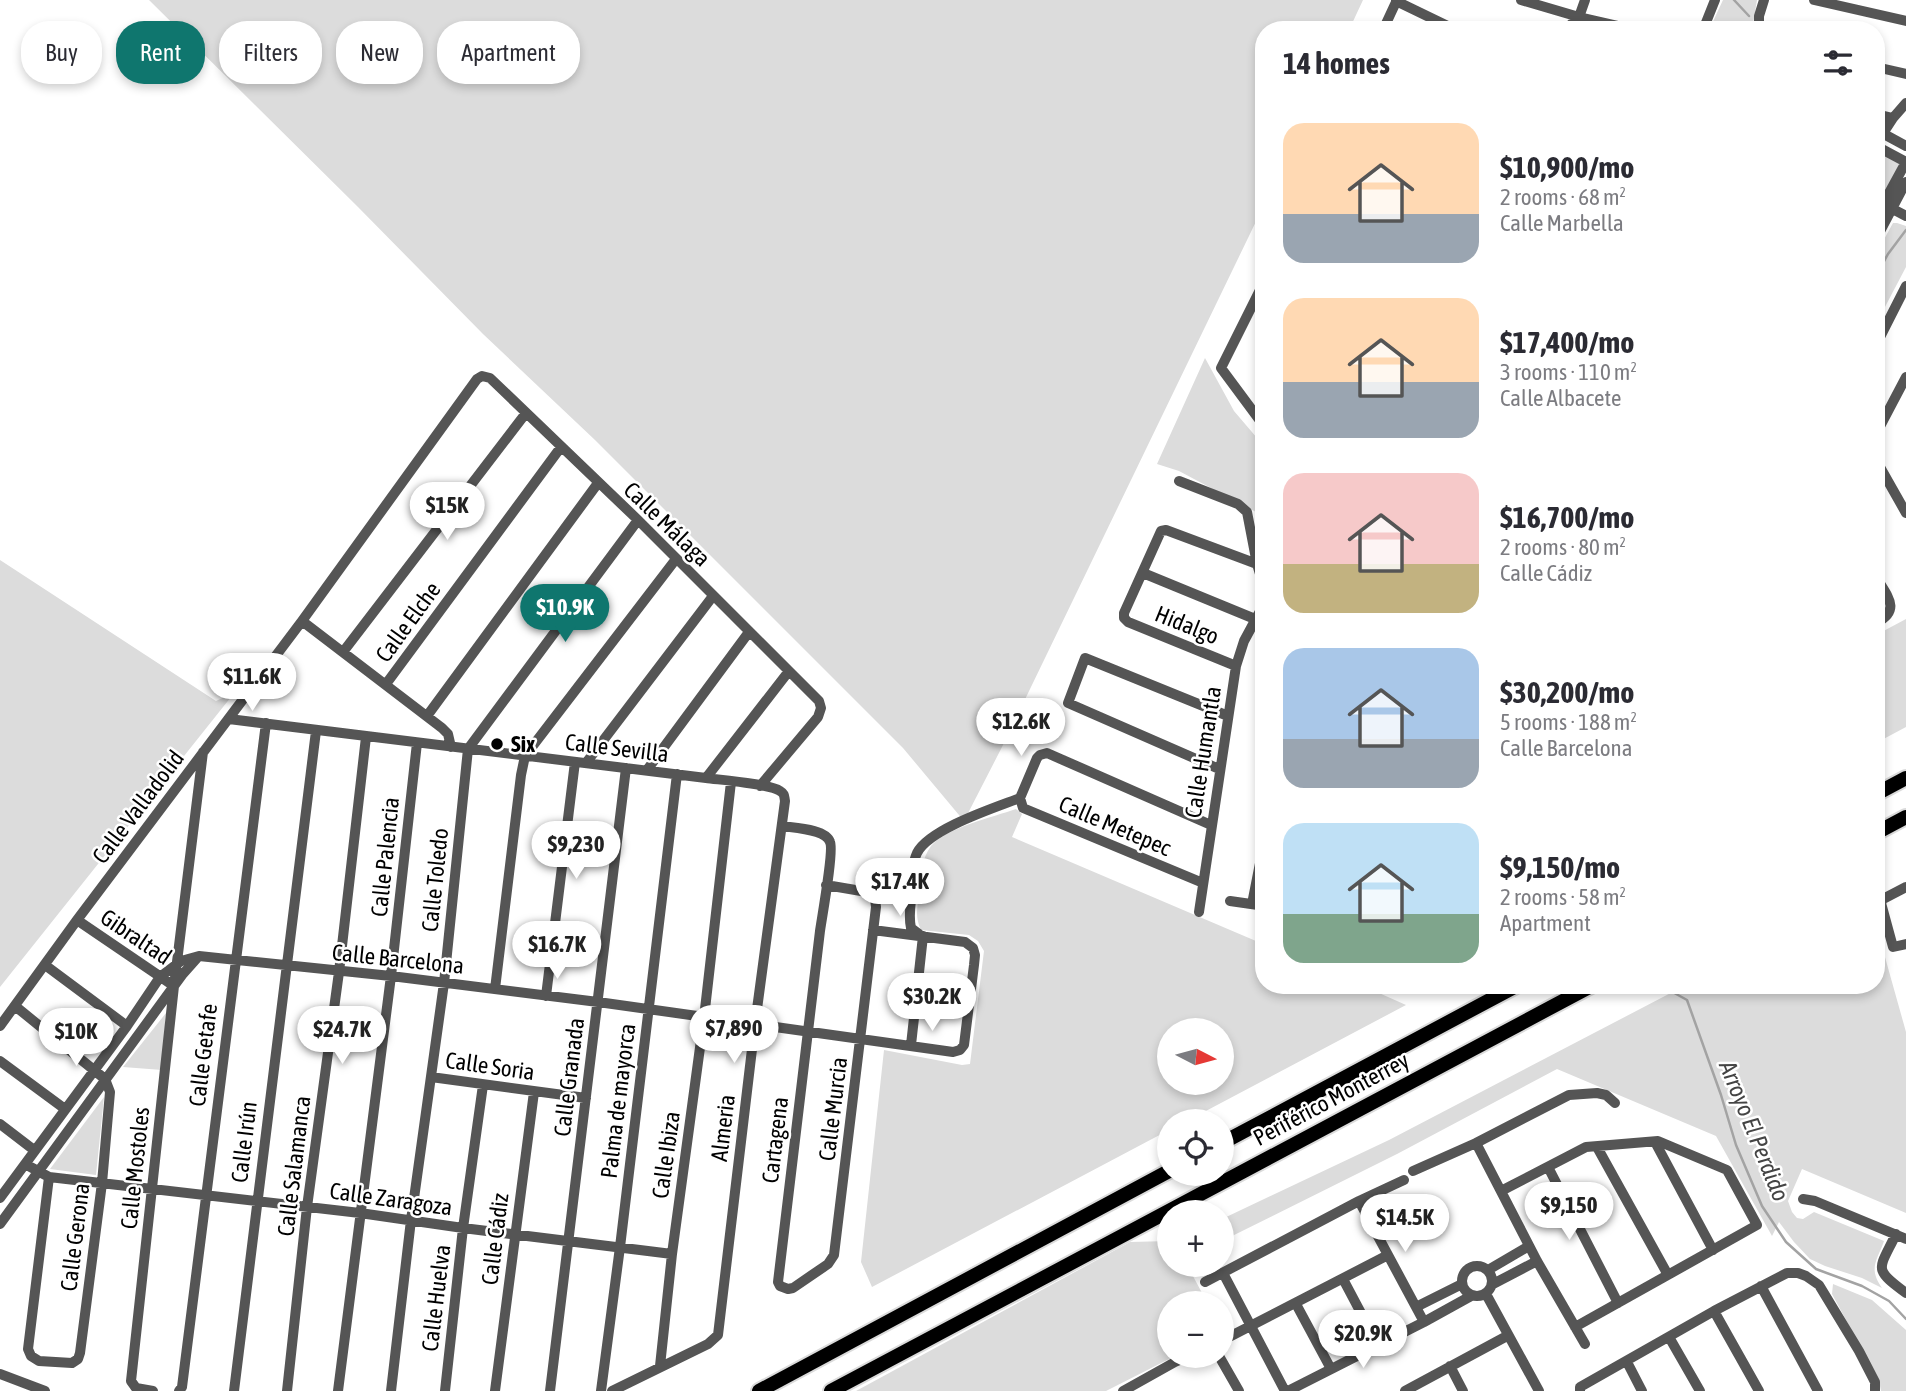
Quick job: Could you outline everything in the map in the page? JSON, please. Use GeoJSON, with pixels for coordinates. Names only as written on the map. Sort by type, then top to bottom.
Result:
{"type":"FeatureCollection","features":[{"type":"Feature","properties":{"kind":"highway"},"geometry":{"type":"LineString","coordinates":[[1885,789],[1906,778]]}},
{"type":"Feature","properties":{"kind":"highway"},"geometry":{"type":"LineString","coordinates":[[1885,828],[1906,817]]}},
{"type":"Feature","properties":{"kind":"highway","name":"Periférico Monterrey"},"geometry":{"type":"LineString","coordinates":[[1234,1137],[1501,994]]}},
{"type":"Feature","properties":{"kind":"highway","name":"Periférico Monterrey"},"geometry":{"type":"LineString","coordinates":[[831,1391],[1576,994]]}},
{"type":"Feature","properties":{"kind":"highway"},"geometry":{"type":"LineString","coordinates":[[759,1391],[1157,1177]]}},
{"type":"Feature","properties":{"kind":"street"},"geometry":{"type":"LineString","coordinates":[[1521,0],[1596,21]]}},
{"type":"Feature","properties":{"kind":"street"},"geometry":{"type":"LineString","coordinates":[[1574,21],[1584,0]]}},
{"type":"Feature","properties":{"kind":"street"},"geometry":{"type":"LineString","coordinates":[[1707,21],[1715,0]]}},
{"type":"Feature","properties":{"kind":"street"},"geometry":{"type":"LineString","coordinates":[[1759,21],[1764,0]]}},
{"type":"Feature","properties":{"kind":"street"},"geometry":{"type":"LineString","coordinates":[[1814,0],[1906,21]]}},
{"type":"Feature","properties":{"kind":"street"},"geometry":{"type":"LineString","coordinates":[[1387,21],[1397,1],[1438,21]]}},
{"type":"Feature","properties":{"kind":"street"},"geometry":{"type":"LineString","coordinates":[[1885,69],[1906,74]]}},
{"type":"Feature","properties":{"kind":"street"},"geometry":{"type":"LineString","coordinates":[[1885,128],[1906,103]]}},
{"type":"Feature","properties":{"kind":"street"},"geometry":{"type":"LineString","coordinates":[[1885,116],[1892,118]]}},
{"type":"Feature","properties":{"kind":"street"},"geometry":{"type":"LineString","coordinates":[[1885,135],[1906,146]]}},
{"type":"Feature","properties":{"kind":"street"},"geometry":{"type":"LineString","coordinates":[[1885,150],[1906,162],[1900,195]]}},
{"type":"Feature","properties":{"kind":"street"},"geometry":{"type":"LineString","coordinates":[[1885,225],[1895,210],[1906,182]]}},
{"type":"Feature","properties":{"kind":"street"},"geometry":{"type":"LineString","coordinates":[[1885,327],[1906,286]]}},
{"type":"Feature","properties":{"kind":"street"},"geometry":{"type":"LineString","coordinates":[[1255,300],[1221,368],[1255,412]]}},
{"type":"Feature","properties":{"kind":"street","name":"Calle Málaga"},"geometry":{"type":"LineString","coordinates":[[482,376],[490,378],[638,520],[821,705],[818,717],[760,786]]}},
{"type":"Feature","properties":{"kind":"street","name":"Calle Valladolid"},"geometry":{"type":"LineString","coordinates":[[0,1026],[302,621],[477,379],[482,376]]}},
{"type":"Feature","properties":{"kind":"street"},"geometry":{"type":"LineString","coordinates":[[1885,418],[1905,384]]}},
{"type":"Feature","properties":{"kind":"street"},"geometry":{"type":"LineString","coordinates":[[343,652],[526,413]]}},
{"type":"Feature","properties":{"kind":"street","name":"Calle Elche"},"geometry":{"type":"LineString","coordinates":[[386,684],[561,447]]}},
{"type":"Feature","properties":{"kind":"street"},"geometry":{"type":"LineString","coordinates":[[1885,476],[1906,513]]}},
{"type":"Feature","properties":{"kind":"street"},"geometry":{"type":"LineString","coordinates":[[1180,481],[1243,507],[1249,518],[1255,552]]}},
{"type":"Feature","properties":{"kind":"street"},"geometry":{"type":"LineString","coordinates":[[427,716],[598,483]]}},
{"type":"Feature","properties":{"kind":"street"},"geometry":{"type":"LineString","coordinates":[[468,748],[638,520]]}},
{"type":"Feature","properties":{"kind":"street"},"geometry":{"type":"LineString","coordinates":[[1255,563],[1164,530],[1159,533],[1143,573],[1255,619]]}},
{"type":"Feature","properties":{"kind":"street"},"geometry":{"type":"LineString","coordinates":[[495,989],[525,756],[676,559]]}},
{"type":"Feature","properties":{"kind":"street","name":"Hidalgo"},"geometry":{"type":"LineString","coordinates":[[1143,573],[1124,618],[1128,622],[1236,666]]}},
{"type":"Feature","properties":{"kind":"street"},"geometry":{"type":"LineString","coordinates":[[1885,594],[1890,613],[1885,619]]}},
{"type":"Feature","properties":{"kind":"street"},"geometry":{"type":"LineString","coordinates":[[586,763],[713,596]]}},
{"type":"Feature","properties":{"kind":"street","name":"Calle Humantla"},"geometry":{"type":"LineString","coordinates":[[1199,912],[1236,666],[1255,619]]}},
{"type":"Feature","properties":{"kind":"street"},"geometry":{"type":"LineString","coordinates":[[302,621],[427,716],[448,734],[451,747]]}},
{"type":"Feature","properties":{"kind":"street"},"geometry":{"type":"LineString","coordinates":[[647,771],[749,632]]}},
{"type":"Feature","properties":{"kind":"street"},"geometry":{"type":"LineString","coordinates":[[1219,769],[1068,703],[1085,659],[1227,716]]}},
{"type":"Feature","properties":{"kind":"street"},"geometry":{"type":"LineString","coordinates":[[706,778],[789,671]]}},
{"type":"Feature","properties":{"kind":"street","name":"Calle Sevilla"},"geometry":{"type":"LineString","coordinates":[[229,719],[706,778],[781,792],[785,801]]}},
{"type":"Feature","properties":{"kind":"street","name":"Calle Getafe"},"geometry":{"type":"LineString","coordinates":[[179,1391],[182,1387],[266,723]]}},
{"type":"Feature","properties":{"kind":"street","name":"Calle Irún"},"geometry":{"type":"LineString","coordinates":[[234,1391],[316,730]]}},
{"type":"Feature","properties":{"kind":"street","name":"Calle Salamanca"},"geometry":{"type":"LineString","coordinates":[[287,1391],[307,1207],[339,972],[366,737]]}},
{"type":"Feature","properties":{"kind":"street","name":"Calle Palencia"},"geometry":{"type":"LineString","coordinates":[[338,1391],[391,976],[417,743]]}},
{"type":"Feature","properties":{"kind":"street","name":"Calle Toledo"},"geometry":{"type":"LineString","coordinates":[[391,1391],[411,1220],[444,983],[468,748]]}},
{"type":"Feature","properties":{"kind":"street","name":"Calle Mostoles"},"geometry":{"type":"LineString","coordinates":[[153,1391],[136,1388],[131,1381],[174,986],[203,751]]}},
{"type":"Feature","properties":{"kind":"street"},"geometry":{"type":"LineString","coordinates":[[923,936],[911,928],[910,922],[914,865],[919,849],[941,831],[1020,797],[1040,755],[1047,753],[1211,825]]}},
{"type":"Feature","properties":{"kind":"street"},"geometry":{"type":"LineString","coordinates":[[546,996],[575,762]]}},
{"type":"Feature","properties":{"kind":"street","name":"Calle Granada"},"geometry":{"type":"LineString","coordinates":[[550,1391],[626,768]]}},
{"type":"Feature","properties":{"kind":"street","name":"Palma de mayorca"},"geometry":{"type":"LineString","coordinates":[[601,1391],[677,774]]}},
{"type":"Feature","properties":{"kind":"street","name":"Calle Ibiza"},"geometry":{"type":"LineString","coordinates":[[660,1366],[731,782]]}},
{"type":"Feature","properties":{"kind":"street","name":"Calle Metepec"},"geometry":{"type":"LineString","coordinates":[[1020,797],[1023,808],[1202,883]]}},
{"type":"Feature","properties":{"kind":"street","name":"Almeria"},"geometry":{"type":"LineString","coordinates":[[660,1366],[708,1344],[718,1335],[785,801]]}},
{"type":"Feature","properties":{"kind":"street","name":"Cartagena"},"geometry":{"type":"LineString","coordinates":[[782,825],[822,833],[829,838],[832,847],[778,1282],[780,1286],[793,1288],[828,1264],[835,1251]]}},
{"type":"Feature","properties":{"kind":"street","name":"Calle Murcia"},"geometry":{"type":"LineString","coordinates":[[826,885],[867,892],[876,903],[835,1251]]}},
{"type":"Feature","properties":{"kind":"street"},"geometry":{"type":"LineString","coordinates":[[1885,898],[1906,887]]}},
{"type":"Feature","properties":{"kind":"street"},"geometry":{"type":"LineString","coordinates":[[1230,901],[1255,904]]}},
{"type":"Feature","properties":{"kind":"street"},"geometry":{"type":"LineString","coordinates":[[1885,918],[1893,947],[1906,944]]}},
{"type":"Feature","properties":{"kind":"street","name":"Gibraltad"},"geometry":{"type":"LineString","coordinates":[[77,920],[174,986]]}},
{"type":"Feature","properties":{"kind":"street"},"geometry":{"type":"LineString","coordinates":[[873,930],[923,936]]}},
{"type":"Feature","properties":{"kind":"street"},"geometry":{"type":"LineString","coordinates":[[911,1045],[923,936]]}},
{"type":"Feature","properties":{"kind":"street","name":"Calle Barcelona"},"geometry":{"type":"LineString","coordinates":[[1,1194],[127,1026],[160,977],[186,959],[199,956],[391,976],[957,1052],[964,1045],[975,951],[965,942],[923,936]]}},
{"type":"Feature","properties":{"kind":"street"},"geometry":{"type":"LineString","coordinates":[[0,1223],[186,968],[199,956]]}},
{"type":"Feature","properties":{"kind":"street"},"geometry":{"type":"LineString","coordinates":[[45,965],[127,1026]]}},
{"type":"Feature","properties":{"kind":"street"},"geometry":{"type":"LineString","coordinates":[[15,1006],[105,1079]]}},
{"type":"Feature","properties":{"kind":"street"},"geometry":{"type":"LineString","coordinates":[[0,1061],[65,1109]]}},
{"type":"Feature","properties":{"kind":"street","name":"Calle Soria"},"geometry":{"type":"LineString","coordinates":[[431,1077],[586,1098]]}},
{"type":"Feature","properties":{"kind":"street","name":"Calle Gerona"},"geometry":{"type":"LineString","coordinates":[[49,1177],[28,1349],[31,1356],[39,1361],[72,1363],[80,1356],[102,1183],[110,1097],[105,1079]]}},
{"type":"Feature","properties":{"kind":"street","name":"Calle Huelva"},"geometry":{"type":"LineString","coordinates":[[444,1391],[483,1085]]}},
{"type":"Feature","properties":{"kind":"street","name":"Calle Cádiz"},"geometry":{"type":"LineString","coordinates":[[495,1391],[534,1092]]}},
{"type":"Feature","properties":{"kind":"street"},"geometry":{"type":"LineString","coordinates":[[1413,1171],[1476,1143],[1569,1095],[1597,1093],[1606,1095],[1615,1103]]}},
{"type":"Feature","properties":{"kind":"street"},"geometry":{"type":"LineString","coordinates":[[0,1124],[34,1150]]}},
{"type":"Feature","properties":{"kind":"street"},"geometry":{"type":"LineString","coordinates":[[1501,1191],[1586,1147],[1658,1141],[1727,1170],[1740,1192],[1757,1225],[1575,1327]]}},
{"type":"Feature","properties":{"kind":"street"},"geometry":{"type":"LineString","coordinates":[[1655,1142],[1713,1250]]}},
{"type":"Feature","properties":{"kind":"street"},"geometry":{"type":"LineString","coordinates":[[1476,1143],[1529,1247],[1585,1344]]}},
{"type":"Feature","properties":{"kind":"street"},"geometry":{"type":"LineString","coordinates":[[1597,1147],[1668,1275]]}},
{"type":"Feature","properties":{"kind":"street","name":"Calle Zaragoza"},"geometry":{"type":"LineString","coordinates":[[25,1164],[49,1177],[360,1213],[673,1254]]}},
{"type":"Feature","properties":{"kind":"street"},"geometry":{"type":"LineString","coordinates":[[1548,1167],[1618,1303]]}},
{"type":"Feature","properties":{"kind":"street"},"geometry":{"type":"LineString","coordinates":[[1234,1267],[1404,1180]]}},
{"type":"Feature","properties":{"kind":"street"},"geometry":{"type":"LineString","coordinates":[[1803,1199],[1815,1201],[1901,1237],[1882,1265],[1882,1272],[1906,1293]]}},
{"type":"Feature","properties":{"kind":"street"},"geometry":{"type":"LineString","coordinates":[[1359,1201],[1424,1322]]}},
{"type":"Feature","properties":{"kind":"street"},"geometry":{"type":"LineString","coordinates":[[1488,1270],[1529,1247]]}},
{"type":"Feature","properties":{"kind":"street"},"geometry":{"type":"LineString","coordinates":[[1234,1335],[1388,1255]]}},
{"type":"Feature","properties":{"kind":"street"},"geometry":{"type":"LineString","coordinates":[[1493,1284],[1537,1261]]}},
{"type":"Feature","properties":{"kind":"street"},"geometry":{"type":"LineString","coordinates":[[1478,1266],[1488,1270],[1493,1284],[1491,1289],[1479,1297],[1467,1293],[1462,1284],[1464,1273],[1478,1266]]}},
{"type":"Feature","properties":{"kind":"street"},"geometry":{"type":"LineString","coordinates":[[1580,1391],[1580,1387],[1714,1311],[1787,1273],[1798,1273],[1819,1285],[1859,1351],[1875,1382],[1875,1391]]}},
{"type":"Feature","properties":{"kind":"street"},"geometry":{"type":"LineString","coordinates":[[1205,1282],[1215,1277]]}},
{"type":"Feature","properties":{"kind":"street"},"geometry":{"type":"LineString","coordinates":[[1225,1277],[1287,1391],[1471,1296]]}},
{"type":"Feature","properties":{"kind":"street"},"geometry":{"type":"LineString","coordinates":[[1343,1279],[1378,1345]]}},
{"type":"Feature","properties":{"kind":"street"},"geometry":{"type":"LineString","coordinates":[[1416,1307],[1462,1284]]}},
{"type":"Feature","properties":{"kind":"street"},"geometry":{"type":"LineString","coordinates":[[1761,1286],[1818,1391]]}},
{"type":"Feature","properties":{"kind":"street"},"geometry":{"type":"LineString","coordinates":[[1486,1294],[1539,1391]]}},
{"type":"Feature","properties":{"kind":"street"},"geometry":{"type":"LineString","coordinates":[[1296,1304],[1331,1368]]}},
{"type":"Feature","properties":{"kind":"street"},"geometry":{"type":"LineString","coordinates":[[1714,1311],[1759,1391]]}},
{"type":"Feature","properties":{"kind":"street"},"geometry":{"type":"LineString","coordinates":[[1405,1391],[1507,1336]]}},
{"type":"Feature","properties":{"kind":"street"},"geometry":{"type":"LineString","coordinates":[[1669,1336],[1700,1391]]}},
{"type":"Feature","properties":{"kind":"street"},"geometry":{"type":"LineString","coordinates":[[1627,1362],[1642,1391]]}},
{"type":"Feature","properties":{"kind":"street"},"geometry":{"type":"LineString","coordinates":[[612,1391],[660,1366]]}},
{"type":"Feature","properties":{"kind":"street"},"geometry":{"type":"LineString","coordinates":[[1450,1366],[1463,1391]]}},
{"type":"Feature","properties":{"kind":"street"},"geometry":{"type":"LineString","coordinates":[[1126,1390],[1164,1368]]}},
{"type":"Feature","properties":{"kind":"street"},"geometry":{"type":"LineString","coordinates":[[1226,1368],[1239,1391]]}},
{"type":"Feature","properties":{"kind":"street"},"geometry":{"type":"LineString","coordinates":[[0,1374],[45,1391]]}},
{"type":"Feature","properties":{"kind":"shaded area"},"geometry":{"type":"Polygon","coordinates":[[[149,0],[1363,0],[1353,21],[1255,21],[1255,224],[964,821],[903,748],[595,440],[483,334],[234,84],[322,84],[322,21],[219,21],[219,69],[205,55],[205,21],[170,21],[149,0]]]}},
{"type":"Feature","properties":{"kind":"shaded area"},"geometry":{"type":"Polygon","coordinates":[[[1723,0],[1757,0],[1754,21],[1713,21],[1723,0]]]}},
{"type":"Feature","properties":{"kind":"shaded area"},"geometry":{"type":"Polygon","coordinates":[[[1885,156],[1899,165],[1885,192],[1885,156]]]}},
{"type":"Feature","properties":{"kind":"shaded area"},"geometry":{"type":"Polygon","coordinates":[[[1893,223],[1906,226],[1906,267],[1885,307],[1885,238],[1893,223]]]}},
{"type":"Feature","properties":{"kind":"shaded area"},"geometry":{"type":"Polygon","coordinates":[[[1205,358],[1234,411],[1255,436],[1255,511],[1179,471],[1157,464],[1205,358]]]}},
{"type":"Feature","properties":{"kind":"shaded area"},"geometry":{"type":"Polygon","coordinates":[[[0,560],[216,701],[235,692],[0,987],[0,560]]]}},
{"type":"Feature","properties":{"kind":"shaded area"},"geometry":{"type":"Polygon","coordinates":[[[1906,619],[1906,727],[1885,738],[1885,630],[1906,619]]]}},
{"type":"Feature","properties":{"kind":"shaded area"},"geometry":{"type":"Polygon","coordinates":[[[1016,809],[1022,814],[1012,837],[1255,941],[1255,994],[1381,994],[1406,1005],[1210,1109],[1157,1109],[1157,1136],[872,1287],[861,1262],[884,1050],[962,1065],[970,1064],[984,951],[978,941],[969,935],[921,930],[917,910],[924,861],[931,846],[947,834],[1016,809]]]}},
{"type":"Feature","properties":{"kind":"shaded area"},"geometry":{"type":"Polygon","coordinates":[[[1885,957],[1906,1032],[1906,1213],[1802,1169],[1788,1201],[1797,1218],[1803,1219],[1814,1212],[1884,1241],[1875,1270],[1882,1288],[1810,1259],[1779,1222],[1772,1236],[1716,1136],[1557,1069],[1397,1154],[1234,1235],[1234,1213],[1389,1140],[1669,994],[1885,994],[1885,957]]]}},
{"type":"Feature","properties":{"kind":"shaded area"},"geometry":{"type":"Polygon","coordinates":[[[166,1013],[162,1070],[123,1067],[166,1013]]]}},
{"type":"Feature","properties":{"kind":"shaded area"},"geometry":{"type":"Polygon","coordinates":[[[104,1097],[96,1175],[50,1169],[104,1097]]]}},
{"type":"Feature","properties":{"kind":"shaded area"},"geometry":{"type":"Polygon","coordinates":[[[1157,1241],[1157,1277],[1193,1277],[1201,1291],[1157,1291],[1157,1365],[1106,1391],[856,1391],[1130,1242],[1157,1241]]]}},
{"type":"Feature","properties":{"kind":"shaded area"},"geometry":{"type":"Polygon","coordinates":[[[1833,1284],[1872,1300],[1906,1330],[1906,1391],[1881,1391],[1879,1381],[1832,1294],[1833,1284]]]}},
{"type":"Feature","properties":{"kind":"waterway"},"geometry":{"type":"LineString","coordinates":[[1734,0],[1749,16]]}},
{"type":"Feature","properties":{"kind":"waterway","name":"Arroyo El Perdido"},"geometry":{"type":"LineString","coordinates":[[1885,260],[1906,230]]}},
{"type":"Feature","properties":{"kind":"waterway","name":"Arroyo El Perdido"},"geometry":{"type":"LineString","coordinates":[[1676,994],[1687,1000],[1736,1145],[1762,1206],[1786,1242],[1816,1269],[1862,1286],[1889,1301],[1906,1319]]}},
{"type":"Feature","properties":{"kind":"place","name":"Six"},"geometry":{"type":"Point","coordinates":[497,744]}}]}
